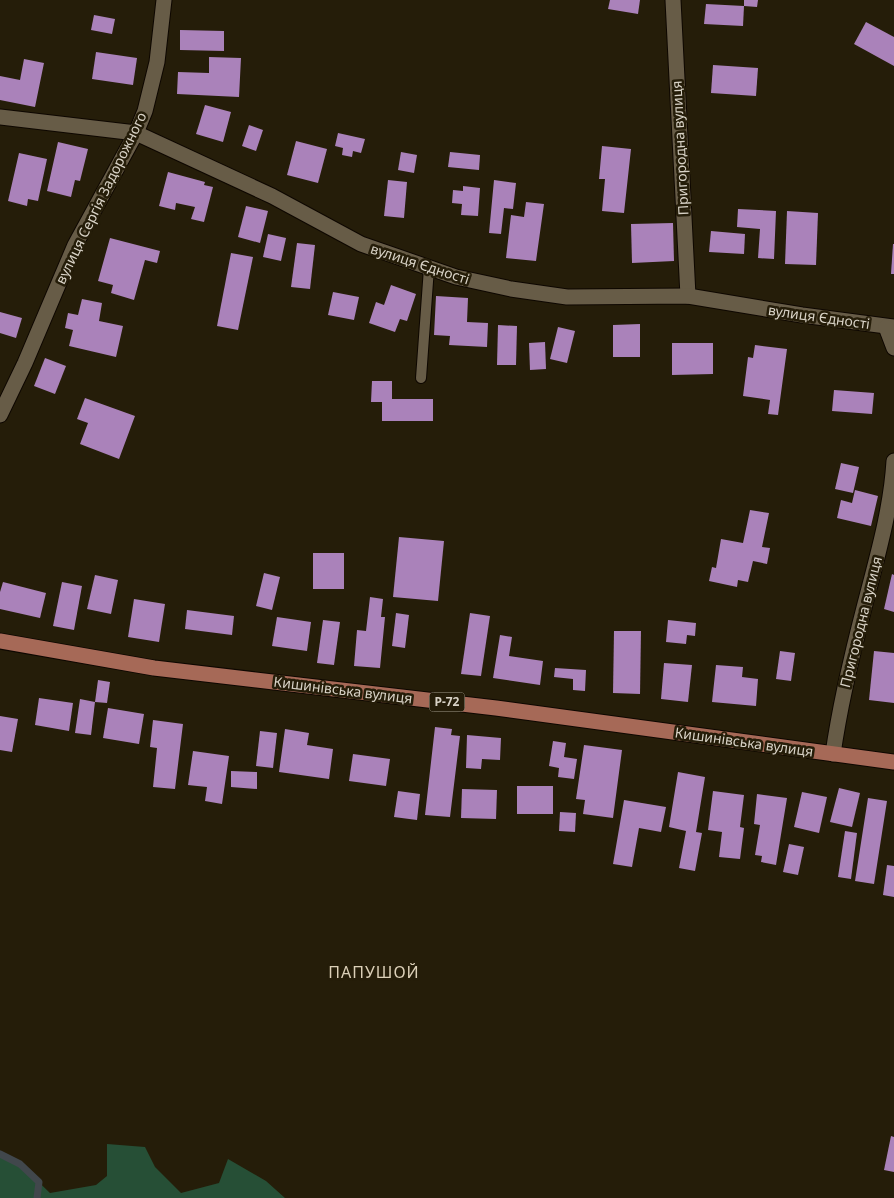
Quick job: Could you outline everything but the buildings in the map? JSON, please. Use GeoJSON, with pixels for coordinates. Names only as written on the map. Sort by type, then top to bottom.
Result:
{"type":"FeatureCollection","features":[{"type":"Feature","properties":{"kind":"main road","name":"Кишинівська вулиця"},"geometry":{"type":"LineString","coordinates":[[0,641],[154,668],[496,708],[894,762]]}},
{"type":"Feature","properties":{"kind":"street","name":"вулиця Сергія Задорожного"},"geometry":{"type":"LineString","coordinates":[[0,415],[26,364],[75,245],[136,133],[145,111],[157,62],[164,0]]}},
{"type":"Feature","properties":{"kind":"street","name":"Пригородна вулиця"},"geometry":{"type":"LineString","coordinates":[[673,0],[688,296]]}},
{"type":"Feature","properties":{"kind":"street","name":"вулиця Єдності"},"geometry":{"type":"LineString","coordinates":[[0,117],[136,133],[272,196],[361,244],[465,279],[511,289],[566,297],[688,296],[890,327]]}},
{"type":"Feature","properties":{"kind":"street"},"geometry":{"type":"LineString","coordinates":[[890,327],[894,348]]}},
{"type":"Feature","properties":{"kind":"street","name":"Пригородна вулиця"},"geometry":{"type":"LineString","coordinates":[[832,754],[850,664],[885,526],[894,461]]}},
{"type":"Feature","properties":{"kind":"lane"},"geometry":{"type":"LineString","coordinates":[[420,378],[429,268]]}},
{"type":"Feature","properties":{"kind":"green space"},"geometry":{"type":"Polygon","coordinates":[[[107,1144],[145,1147],[155,1167],[181,1193],[219,1183],[228,1159],[266,1181],[285,1198],[0,1198],[0,1154],[20,1164],[50,1193],[96,1185],[107,1176],[107,1144]]]}},
{"type":"Feature","properties":{"kind":"waterway"},"geometry":{"type":"LineString","coordinates":[[0,1154],[20,1164],[39,1182],[37,1198]]}},
{"type":"Feature","properties":{"kind":"district","name":"ПАПУШОЙ"},"geometry":{"type":"Point","coordinates":[374,972]}}]}
